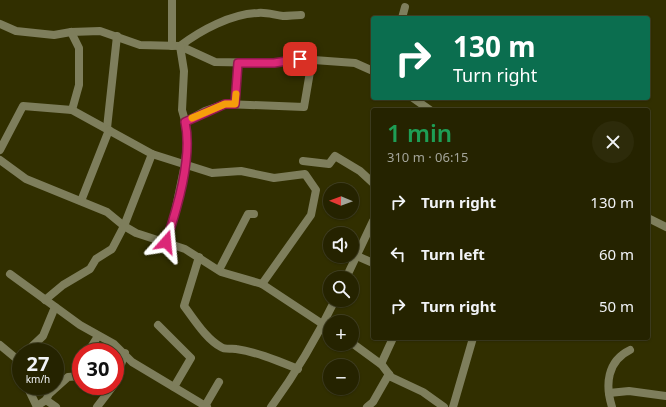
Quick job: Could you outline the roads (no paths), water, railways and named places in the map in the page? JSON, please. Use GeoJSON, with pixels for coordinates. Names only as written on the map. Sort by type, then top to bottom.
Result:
{"type":"FeatureCollection","features":[{"type":"Feature","properties":{"kind":"street"},"geometry":{"type":"LineString","coordinates":[[166,242],[176,212],[185,164],[187,142],[182,110],[184,71],[176,46],[172,0]]}},
{"type":"Feature","properties":{"kind":"street"},"geometry":{"type":"LineString","coordinates":[[403,16],[405,7]]}},
{"type":"Feature","properties":{"kind":"street"},"geometry":{"type":"LineString","coordinates":[[176,46],[216,25],[241,16],[258,13],[282,16],[301,15]]}},
{"type":"Feature","properties":{"kind":"street"},"geometry":{"type":"LineString","coordinates":[[0,24],[16,31],[54,35],[71,32],[100,31],[140,45],[176,46],[215,62],[274,63],[300,59],[355,62],[371,70]]}},
{"type":"Feature","properties":{"kind":"street"},"geometry":{"type":"LineString","coordinates":[[71,32],[79,48],[79,85],[72,110]]}},
{"type":"Feature","properties":{"kind":"street"},"geometry":{"type":"LineString","coordinates":[[81,201],[108,129],[117,36]]}},
{"type":"Feature","properties":{"kind":"street"},"geometry":{"type":"LineString","coordinates":[[185,122],[225,104],[304,107],[312,60]]}},
{"type":"Feature","properties":{"kind":"street"},"geometry":{"type":"LineString","coordinates":[[235,104],[238,63]]}},
{"type":"Feature","properties":{"kind":"street"},"geometry":{"type":"LineString","coordinates":[[416,100],[426,108]]}},
{"type":"Feature","properties":{"kind":"street"},"geometry":{"type":"LineString","coordinates":[[0,150],[23,106],[72,110],[152,154],[212,173],[241,170],[274,178],[306,174]]}},
{"type":"Feature","properties":{"kind":"street"},"geometry":{"type":"LineString","coordinates":[[45,300],[63,285],[90,269],[96,260],[112,249],[124,226],[152,154]]}},
{"type":"Feature","properties":{"kind":"street"},"geometry":{"type":"LineString","coordinates":[[262,284],[311,214],[316,190],[306,174],[303,158],[329,164],[334,156],[360,171],[371,181]]}},
{"type":"Feature","properties":{"kind":"street"},"geometry":{"type":"LineString","coordinates":[[0,160],[26,179],[107,212],[124,226],[136,233],[185,249],[219,270],[262,284],[323,324]]}},
{"type":"Feature","properties":{"kind":"street"},"geometry":{"type":"LineString","coordinates":[[219,270],[241,225],[248,214],[254,214]]}},
{"type":"Feature","properties":{"kind":"street"},"geometry":{"type":"LineString","coordinates":[[650,219],[666,227]]}},
{"type":"Feature","properties":{"kind":"street"},"geometry":{"type":"LineString","coordinates":[[359,252],[371,225]]}},
{"type":"Feature","properties":{"kind":"street"},"geometry":{"type":"LineString","coordinates":[[199,257],[184,306],[211,339],[222,348],[236,348],[275,359],[298,369]]}},
{"type":"Feature","properties":{"kind":"street"},"geometry":{"type":"LineString","coordinates":[[359,257],[371,262]]}},
{"type":"Feature","properties":{"kind":"street"},"geometry":{"type":"LineString","coordinates":[[10,274],[80,325],[114,344],[125,353],[132,362],[206,407],[219,382]]}},
{"type":"Feature","properties":{"kind":"street"},"geometry":{"type":"LineString","coordinates":[[36,343],[43,336],[55,307]]}},
{"type":"Feature","properties":{"kind":"street"},"geometry":{"type":"LineString","coordinates":[[158,325],[191,358],[174,388]]}},
{"type":"Feature","properties":{"kind":"street"},"geometry":{"type":"LineString","coordinates":[[271,407],[323,333]]}},
{"type":"Feature","properties":{"kind":"street"},"geometry":{"type":"LineString","coordinates":[[94,343],[98,336]]}},
{"type":"Feature","properties":{"kind":"street"},"geometry":{"type":"LineString","coordinates":[[381,364],[392,340]]}},
{"type":"Feature","properties":{"kind":"street"},"geometry":{"type":"LineString","coordinates":[[453,407],[472,340]]}},
{"type":"Feature","properties":{"kind":"street"},"geometry":{"type":"LineString","coordinates":[[0,345],[12,354]]}},
{"type":"Feature","properties":{"kind":"street"},"geometry":{"type":"LineString","coordinates":[[359,348],[381,364],[391,377],[423,392],[444,407]]}},
{"type":"Feature","properties":{"kind":"street"},"geometry":{"type":"LineString","coordinates":[[612,407],[608,378],[614,362],[630,350]]}},
{"type":"Feature","properties":{"kind":"street"},"geometry":{"type":"LineString","coordinates":[[367,407],[373,402],[389,374]]}},
{"type":"Feature","properties":{"kind":"street"},"geometry":{"type":"LineString","coordinates":[[32,395],[37,406],[46,400],[49,394],[68,377],[72,377]]}},
{"type":"Feature","properties":{"kind":"street"},"geometry":{"type":"LineString","coordinates":[[609,393],[628,391],[666,396]]}},
{"type":"Feature","properties":{"kind":"street"},"geometry":{"type":"LineString","coordinates":[[97,407],[106,395]]}},
{"type":"Feature","properties":{"kind":"street"},"geometry":{"type":"LineString","coordinates":[[46,400],[56,407]]}}]}
